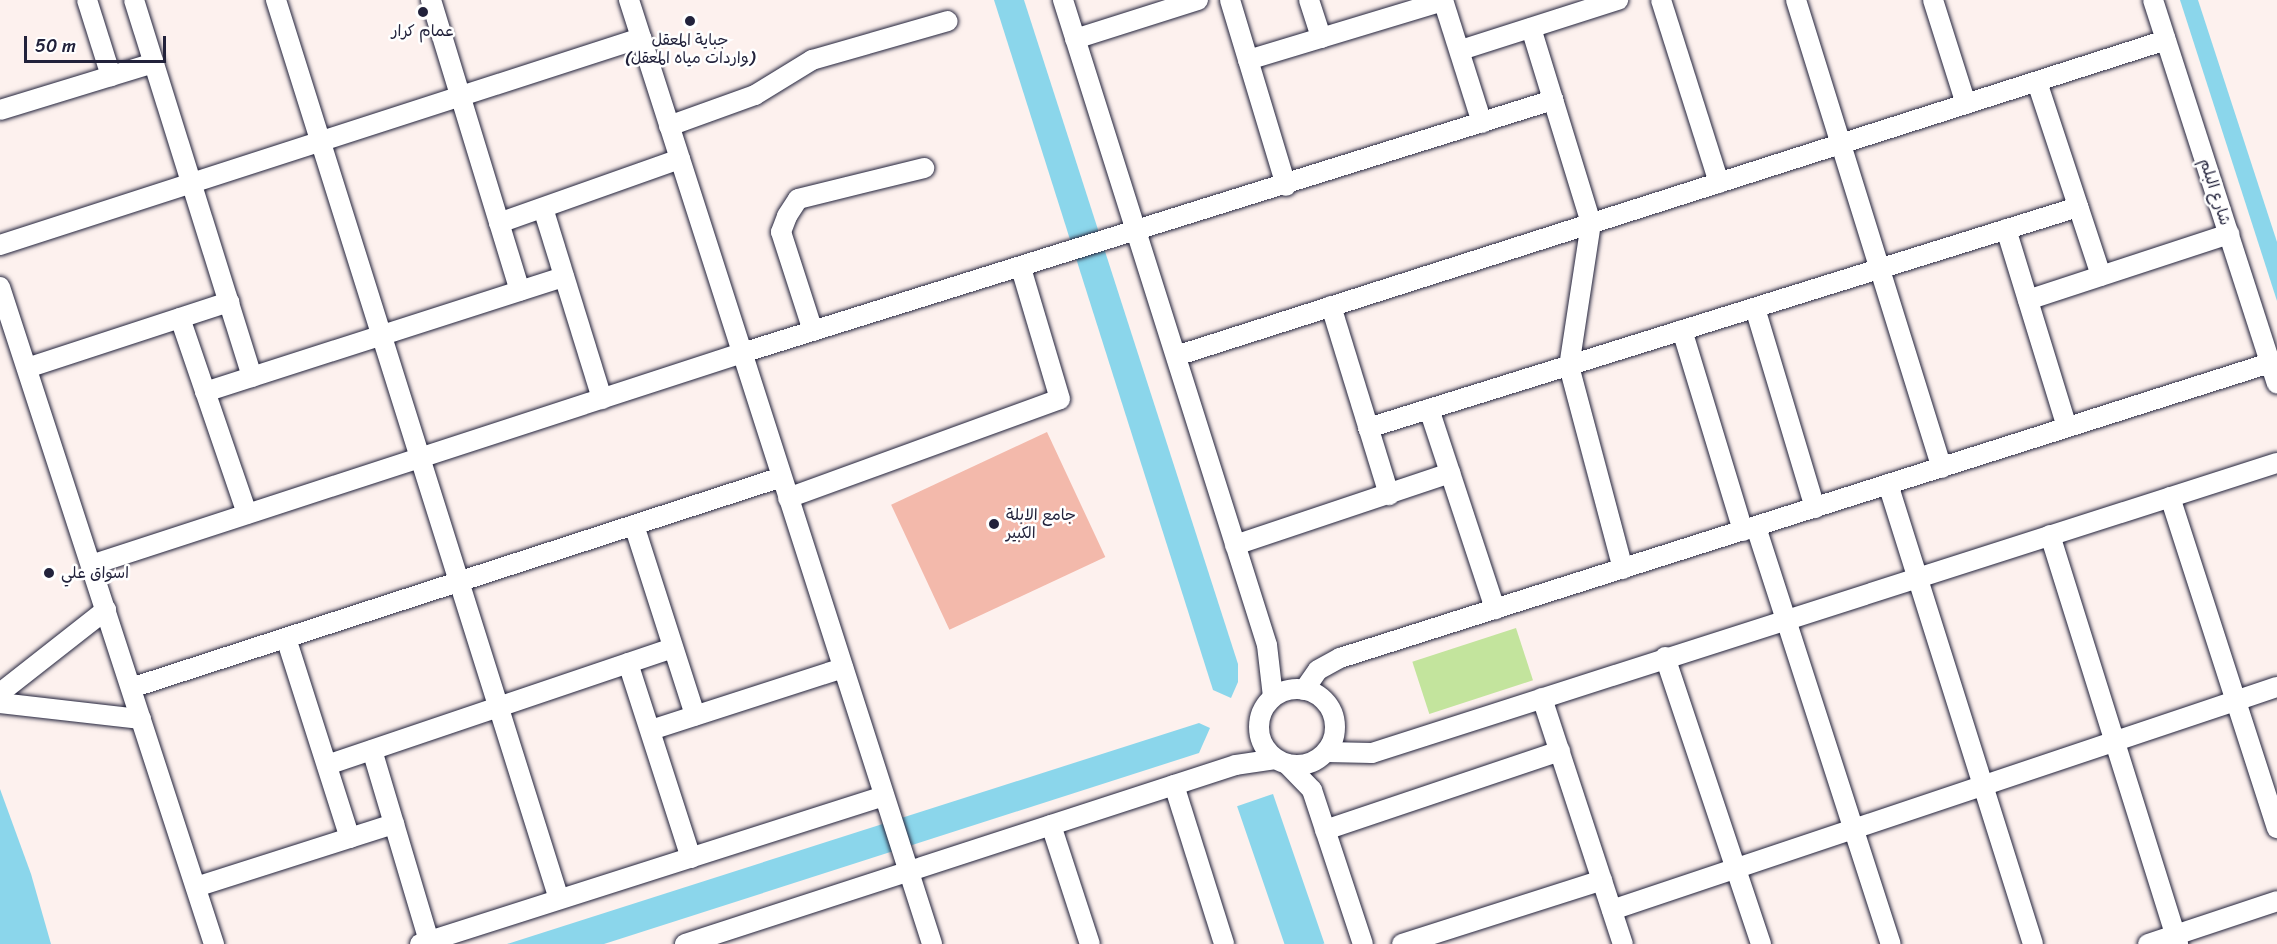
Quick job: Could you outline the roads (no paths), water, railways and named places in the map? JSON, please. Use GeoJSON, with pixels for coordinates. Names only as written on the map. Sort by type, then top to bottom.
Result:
{"type":"FeatureCollection","features":[{"type":"Feature","properties":{"kind":"street"},"geometry":{"type":"LineString","coordinates":[[89,0],[111,76]]}},
{"type":"Feature","properties":{"kind":"street"},"geometry":{"type":"LineString","coordinates":[[134,0],[252,376]]}},
{"type":"Feature","properties":{"kind":"street"},"geometry":{"type":"LineString","coordinates":[[276,0],[559,899]]}},
{"type":"Feature","properties":{"kind":"street"},"geometry":{"type":"LineString","coordinates":[[430,0],[520,291]]}},
{"type":"Feature","properties":{"kind":"street"},"geometry":{"type":"LineString","coordinates":[[629,0],[932,944]]}},
{"type":"Feature","properties":{"kind":"street"},"geometry":{"type":"LineString","coordinates":[[1063,0],[1267,645],[1273,697],[1236,765]]}},
{"type":"Feature","properties":{"kind":"street"},"geometry":{"type":"LineString","coordinates":[[1075,39],[1198,0]]}},
{"type":"Feature","properties":{"kind":"street"},"geometry":{"type":"LineString","coordinates":[[1230,0],[1286,186]]}},
{"type":"Feature","properties":{"kind":"street"},"geometry":{"type":"LineString","coordinates":[[1309,0],[1321,38]]}},
{"type":"Feature","properties":{"kind":"street"},"geometry":{"type":"LineString","coordinates":[[1248,60],[1443,0],[1461,50],[1482,123]]}},
{"type":"Feature","properties":{"kind":"street"},"geometry":{"type":"LineString","coordinates":[[1461,50],[1531,27],[1587,5],[1618,0]]}},
{"type":"Feature","properties":{"kind":"street"},"geometry":{"type":"LineString","coordinates":[[1660,0],[1719,183]]}},
{"type":"Feature","properties":{"kind":"street"},"geometry":{"type":"LineString","coordinates":[[1796,0],[1839,144],[1942,468]]}},
{"type":"Feature","properties":{"kind":"street"},"geometry":{"type":"LineString","coordinates":[[1933,0],[1966,104]]}},
{"type":"Feature","properties":{"kind":"street","name":"شارع البلم"},"geometry":{"type":"LineString","coordinates":[[2153,0],[2277,383]]}},
{"type":"Feature","properties":{"kind":"street"},"geometry":{"type":"LineString","coordinates":[[669,126],[755,95],[812,60],[948,21]]}},
{"type":"Feature","properties":{"kind":"street"},"geometry":{"type":"LineString","coordinates":[[1531,27],[1591,223],[1569,366],[1623,569]]}},
{"type":"Feature","properties":{"kind":"street"},"geometry":{"type":"LineString","coordinates":[[0,245],[641,38]]}},
{"type":"Feature","properties":{"kind":"street"},"geometry":{"type":"LineString","coordinates":[[1176,356],[2166,40]]}},
{"type":"Feature","properties":{"kind":"street"},"geometry":{"type":"LineString","coordinates":[[0,110],[154,63]]}},
{"type":"Feature","properties":{"kind":"street"},"geometry":{"type":"LineString","coordinates":[[2037,82],[2101,276]]}},
{"type":"Feature","properties":{"kind":"street"},"geometry":{"type":"LineString","coordinates":[[91,565],[742,353],[1286,186],[1554,100]]}},
{"type":"Feature","properties":{"kind":"street"},"geometry":{"type":"LineString","coordinates":[[499,223],[680,159]]}},
{"type":"Feature","properties":{"kind":"street"},"geometry":{"type":"LineString","coordinates":[[813,332],[781,232],[798,199],[924,168]]}},
{"type":"Feature","properties":{"kind":"street"},"geometry":{"type":"LineString","coordinates":[[1368,428],[2078,207]]}},
{"type":"Feature","properties":{"kind":"street"},"geometry":{"type":"LineString","coordinates":[[543,208],[602,399]]}},
{"type":"Feature","properties":{"kind":"street"},"geometry":{"type":"LineString","coordinates":[[2006,229],[2067,428]]}},
{"type":"Feature","properties":{"kind":"street"},"geometry":{"type":"LineString","coordinates":[[2028,300],[2229,234]]}},
{"type":"Feature","properties":{"kind":"street"},"geometry":{"type":"LineString","coordinates":[[788,498],[1060,399],[1021,268]]}},
{"type":"Feature","properties":{"kind":"street"},"geometry":{"type":"LineString","coordinates":[[206,392],[564,277]]}},
{"type":"Feature","properties":{"kind":"street"},"geometry":{"type":"LineString","coordinates":[[0,287],[214,944]]}},
{"type":"Feature","properties":{"kind":"street"},"geometry":{"type":"LineString","coordinates":[[27,369],[229,302]]}},
{"type":"Feature","properties":{"kind":"street"},"geometry":{"type":"LineString","coordinates":[[1331,306],[1389,495]]}},
{"type":"Feature","properties":{"kind":"street"},"geometry":{"type":"LineString","coordinates":[[1755,308],[1815,508]]}},
{"type":"Feature","properties":{"kind":"street"},"geometry":{"type":"LineString","coordinates":[[180,318],[247,514]]}},
{"type":"Feature","properties":{"kind":"street"},"geometry":{"type":"LineString","coordinates":[[1682,330],[1750,529],[1785,619],[1891,944]]}},
{"type":"Feature","properties":{"kind":"street"},"geometry":{"type":"LineString","coordinates":[[1273,697],[1298,689],[1318,670],[1340,658],[2270,363]]}},
{"type":"Feature","properties":{"kind":"street"},"geometry":{"type":"LineString","coordinates":[[1430,409],[1495,609]]}},
{"type":"Feature","properties":{"kind":"street"},"geometry":{"type":"LineString","coordinates":[[685,944],[1236,765],[1281,762],[1323,754],[1372,753],[1665,657],[2277,463]]}},
{"type":"Feature","properties":{"kind":"street"},"geometry":{"type":"LineString","coordinates":[[1235,545],[1450,473]]}},
{"type":"Feature","properties":{"kind":"street"},"geometry":{"type":"LineString","coordinates":[[131,688],[782,477]]}},
{"type":"Feature","properties":{"kind":"street"},"geometry":{"type":"LineString","coordinates":[[1888,484],[2033,944]]}},
{"type":"Feature","properties":{"kind":"street"},"geometry":{"type":"LineString","coordinates":[[2170,497],[2277,828]]}},
{"type":"Feature","properties":{"kind":"street"},"geometry":{"type":"LineString","coordinates":[[634,525],[695,715]]}},
{"type":"Feature","properties":{"kind":"street"},"geometry":{"type":"LineString","coordinates":[[2050,535],[2176,940]]}},
{"type":"Feature","properties":{"kind":"street"},"geometry":{"type":"LineString","coordinates":[[0,693],[105,610]]}},
{"type":"Feature","properties":{"kind":"street"},"geometry":{"type":"LineString","coordinates":[[286,638],[350,838]]}},
{"type":"Feature","properties":{"kind":"street"},"geometry":{"type":"LineString","coordinates":[[1267,645],[1298,689],[1330,710],[1335,732],[1323,754],[1312,790]]}},
{"type":"Feature","properties":{"kind":"street"},"geometry":{"type":"LineString","coordinates":[[327,765],[673,648]]}},
{"type":"Feature","properties":{"kind":"street"},"geometry":{"type":"LineString","coordinates":[[1665,657],[1761,944]]}},
{"type":"Feature","properties":{"kind":"street"},"geometry":{"type":"LineString","coordinates":[[628,663],[691,858]]}},
{"type":"Feature","properties":{"kind":"street"},"geometry":{"type":"LineString","coordinates":[[651,730],[843,668]]}},
{"type":"Feature","properties":{"kind":"street"},"geometry":{"type":"LineString","coordinates":[[1612,910],[2277,687]]}},
{"type":"Feature","properties":{"kind":"street"},"geometry":{"type":"LineString","coordinates":[[1542,698],[1623,944]]}},
{"type":"Feature","properties":{"kind":"street"},"geometry":{"type":"LineString","coordinates":[[0,703],[141,718]]}},
{"type":"Feature","properties":{"kind":"street"},"geometry":{"type":"LineString","coordinates":[[1258,728],[1281,762],[1312,790],[1363,944]]}},
{"type":"Feature","properties":{"kind":"street"},"geometry":{"type":"LineString","coordinates":[[372,750],[425,943],[884,796]]}},
{"type":"Feature","properties":{"kind":"street"},"geometry":{"type":"LineString","coordinates":[[1325,830],[1560,751]]}},
{"type":"Feature","properties":{"kind":"street"},"geometry":{"type":"LineString","coordinates":[[1174,785],[1224,944]]}},
{"type":"Feature","properties":{"kind":"street"},"geometry":{"type":"LineString","coordinates":[[196,887],[394,824]]}},
{"type":"Feature","properties":{"kind":"street"},"geometry":{"type":"LineString","coordinates":[[1052,825],[1090,944]]}},
{"type":"Feature","properties":{"kind":"street"},"geometry":{"type":"LineString","coordinates":[[1401,944],[1602,880]]}},
{"type":"Feature","properties":{"kind":"street"},"geometry":{"type":"LineString","coordinates":[[2148,944],[2176,940],[2277,901]]}},
{"type":"Feature","properties":{"kind":"water"},"geometry":{"type":"Polygon","coordinates":[[[994,0],[1024,0],[1238,664],[1238,682],[1231,698],[1213,690],[994,0]]]}},
{"type":"Feature","properties":{"kind":"water"},"geometry":{"type":"Polygon","coordinates":[[[2180,0],[2198,0],[2277,242],[2277,301],[2180,0]]]}},
{"type":"Feature","properties":{"kind":"water"},"geometry":{"type":"Polygon","coordinates":[[[1199,723],[1210,728],[1199,753],[604,944],[507,944],[1199,723]]]}},
{"type":"Feature","properties":{"kind":"water"},"geometry":{"type":"Polygon","coordinates":[[[0,789],[31,874],[51,944],[0,944],[0,789]]]}},
{"type":"Feature","properties":{"kind":"water"},"geometry":{"type":"Polygon","coordinates":[[[1273,794],[1324,943],[1284,944],[1237,806],[1273,794]]]}},
{"type":"Feature","properties":{"kind":"place","name":"عمام كرار"},"geometry":{"type":"Point","coordinates":[423,12]}},
{"type":"Feature","properties":{"kind":"place","name":"جباية المعقل (واردات مياه المعقل)"},"geometry":{"type":"Point","coordinates":[690,21]}},
{"type":"Feature","properties":{"kind":"place","name":"جامع الابلة الكبير"},"geometry":{"type":"Point","coordinates":[994,524]}},
{"type":"Feature","properties":{"kind":"place","name":"اسواق علي"},"geometry":{"type":"Point","coordinates":[49,573]}}]}
